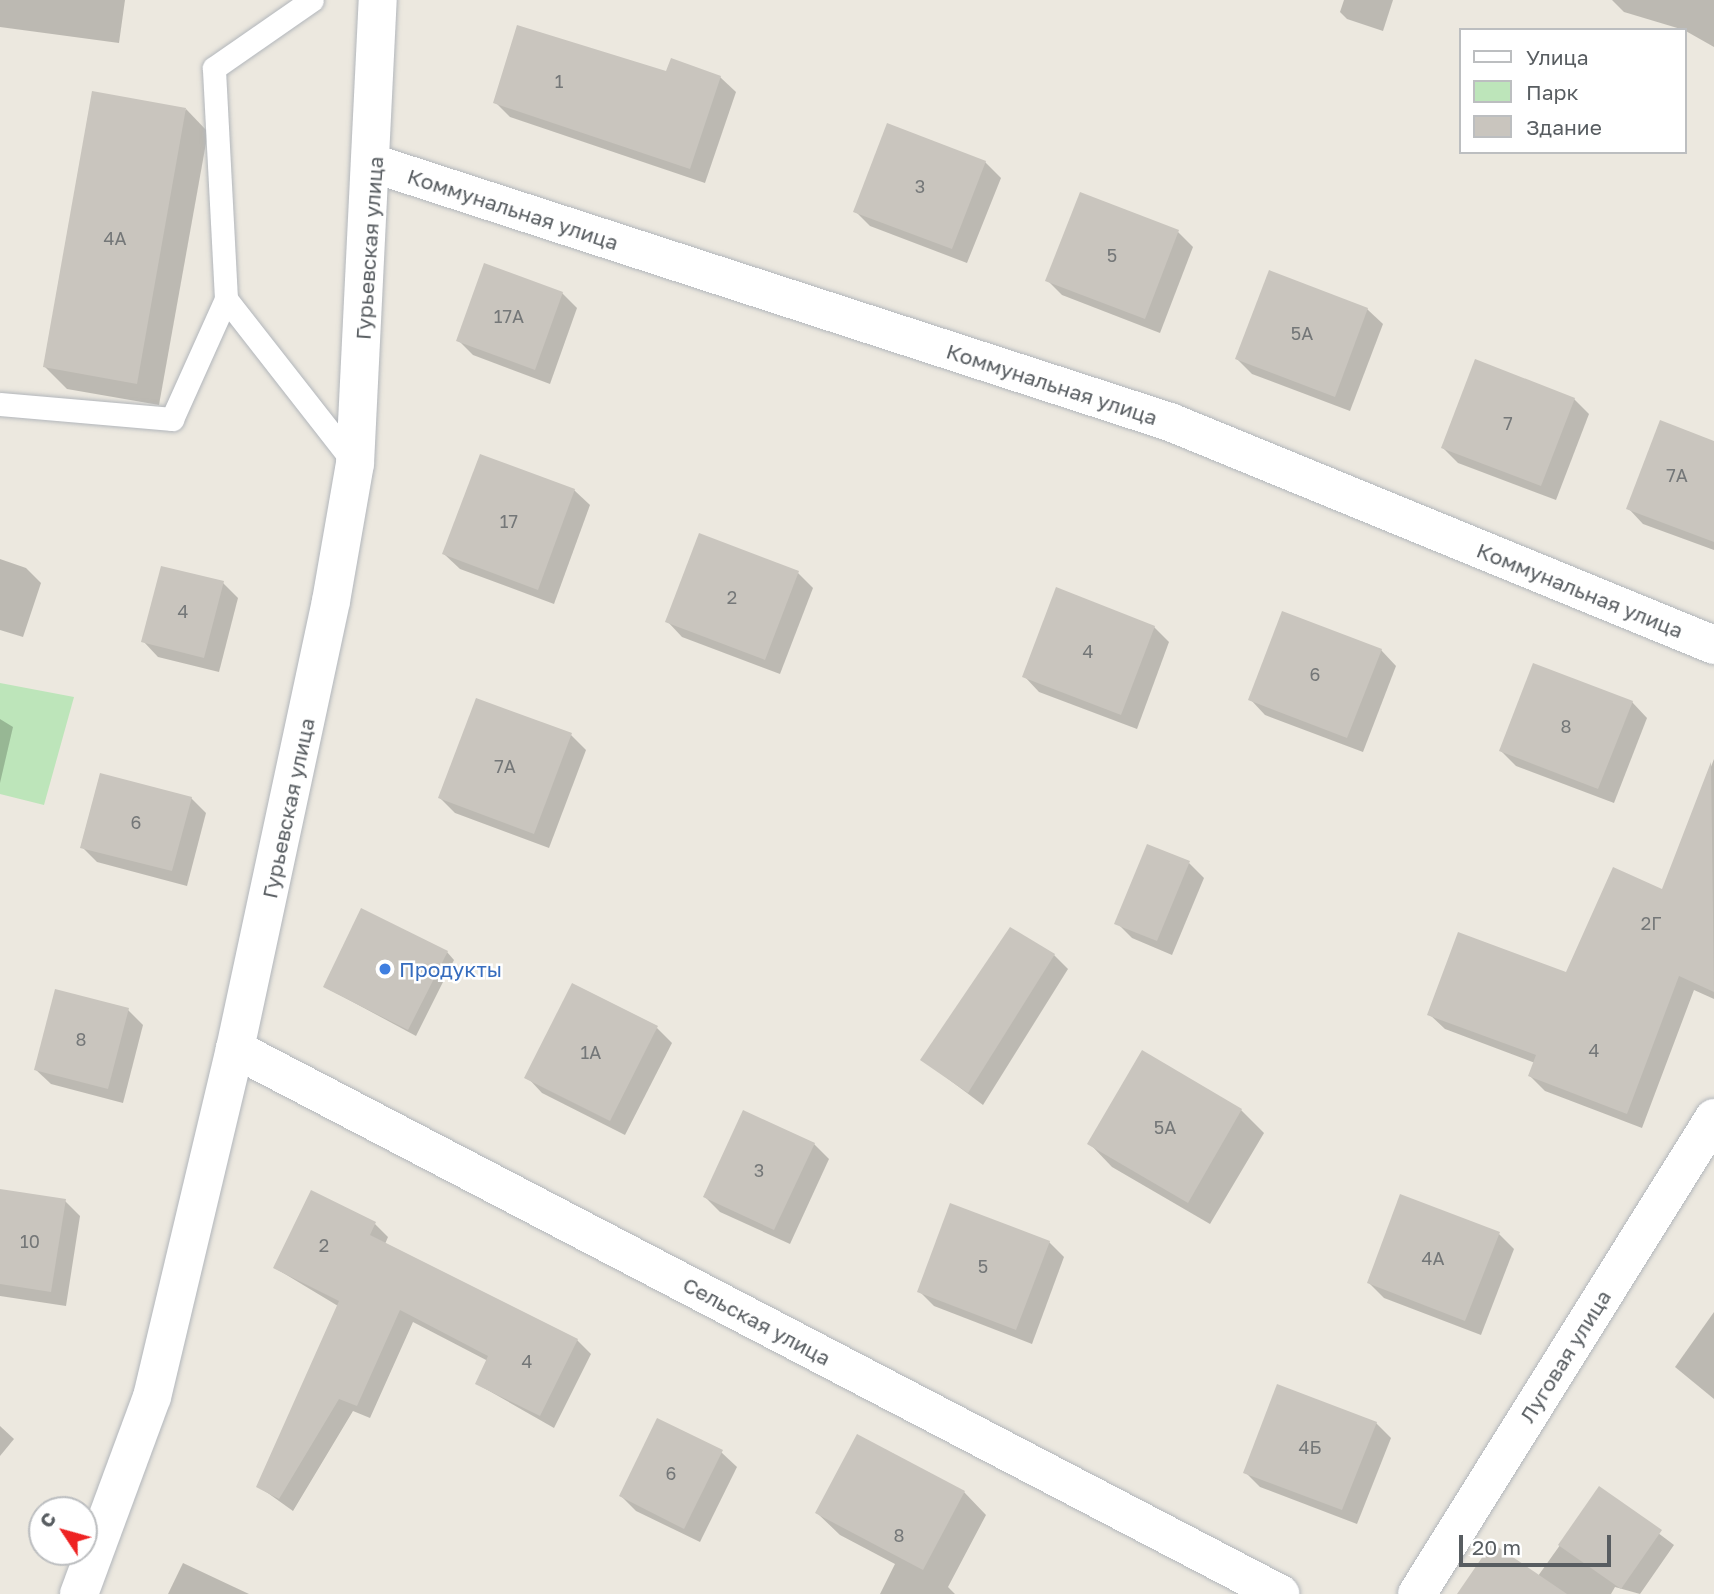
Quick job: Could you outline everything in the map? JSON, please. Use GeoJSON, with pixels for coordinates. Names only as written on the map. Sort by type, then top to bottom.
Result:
{"type":"FeatureCollection","features":[{"type":"Feature","properties":{"kind":"street","name":"Гурьевская улица"},"geometry":{"type":"LineString","coordinates":[[79,1594],[152,1397],[235,1049],[355,464],[375,164],[379,0]]}},
{"type":"Feature","properties":{"kind":"street","name":"Коммунальная улица"},"geometry":{"type":"LineString","coordinates":[[375,164],[1170,422],[1714,645]]}},
{"type":"Feature","properties":{"kind":"street","name":"Сельская улица"},"geometry":{"type":"LineString","coordinates":[[235,1049],[1280,1594]]}},
{"type":"Feature","properties":{"kind":"street","name":"Луговая улица"},"geometry":{"type":"LineString","coordinates":[[1417,1594],[1714,1118]]}},
{"type":"Feature","properties":{"kind":"lane"},"geometry":{"type":"LineString","coordinates":[[0,404],[172,419],[226,299],[214,68],[312,0]]}},
{"type":"Feature","properties":{"kind":"lane"},"geometry":{"type":"LineString","coordinates":[[226,299],[355,464]]}},
{"type":"Feature","properties":{"kind":"green space"},"geometry":{"type":"Polygon","coordinates":[[[0,683],[74,697],[44,805],[0,794],[0,683]]]}},
{"type":"Feature","properties":{"kind":"building"},"geometry":{"type":"Polygon","coordinates":[[[517,25],[666,71],[671,58],[721,76],[690,169],[493,103],[517,25]]]}},
{"type":"Feature","properties":{"kind":"building"},"geometry":{"type":"Polygon","coordinates":[[[92,91],[186,108],[137,384],[43,367],[92,91]]]}},
{"type":"Feature","properties":{"kind":"building"},"geometry":{"type":"Polygon","coordinates":[[[887,123],[986,161],[952,249],[853,212],[887,123]]]}},
{"type":"Feature","properties":{"kind":"building"},"geometry":{"type":"Polygon","coordinates":[[[1080,192],[1179,230],[1145,319],[1045,281],[1080,192]]]}},
{"type":"Feature","properties":{"kind":"building"},"geometry":{"type":"Polygon","coordinates":[[[484,263],[563,292],[535,370],[456,341],[484,263]]]}},
{"type":"Feature","properties":{"kind":"building"},"geometry":{"type":"Polygon","coordinates":[[[1269,270],[1368,308],[1335,397],[1235,359],[1269,270]]]}},
{"type":"Feature","properties":{"kind":"building"},"geometry":{"type":"Polygon","coordinates":[[[1475,359],[1575,398],[1541,486],[1441,448],[1475,359]]]}},
{"type":"Feature","properties":{"kind":"building"},"geometry":{"type":"Polygon","coordinates":[[[1660,420],[1714,441],[1714,542],[1626,509],[1660,420]]]}},
{"type":"Feature","properties":{"kind":"building"},"geometry":{"type":"Polygon","coordinates":[[[480,454],[575,489],[538,590],[442,554],[480,454]]]}},
{"type":"Feature","properties":{"kind":"building"},"geometry":{"type":"Polygon","coordinates":[[[699,533],[799,571],[765,660],[665,622],[699,533]]]}},
{"type":"Feature","properties":{"kind":"building"},"geometry":{"type":"Polygon","coordinates":[[[161,566],[224,581],[204,658],[141,642],[161,566]]]}},
{"type":"Feature","properties":{"kind":"building"},"geometry":{"type":"Polygon","coordinates":[[[1056,587],[1155,626],[1121,715],[1022,677],[1056,587]]]}},
{"type":"Feature","properties":{"kind":"building"},"geometry":{"type":"Polygon","coordinates":[[[1282,611],[1382,649],[1347,738],[1248,700],[1282,611]]]}},
{"type":"Feature","properties":{"kind":"building"},"geometry":{"type":"Polygon","coordinates":[[[1533,663],[1633,701],[1598,789],[1499,751],[1533,663]]]}},
{"type":"Feature","properties":{"kind":"building"},"geometry":{"type":"Polygon","coordinates":[[[476,698],[572,733],[534,834],[438,798],[476,698]]]}},
{"type":"Feature","properties":{"kind":"building"},"geometry":{"type":"Polygon","coordinates":[[[1711,762],[1714,992],[1679,976],[1627,1114],[1528,1076],[1536,1055],[1427,1015],[1458,932],[1566,972],[1613,867],[1662,889],[1711,762]]]}},
{"type":"Feature","properties":{"kind":"building"},"geometry":{"type":"Polygon","coordinates":[[[100,773],[192,797],[172,871],[80,848],[100,773]]]}},
{"type":"Feature","properties":{"kind":"building"},"geometry":{"type":"Polygon","coordinates":[[[1147,844],[1190,861],[1157,941],[1114,924],[1147,844]]]}},
{"type":"Feature","properties":{"kind":"building","name":"Продукты"},"geometry":{"type":"Polygon","coordinates":[[[361,908],[448,951],[408,1030],[323,987],[361,908]]]}},
{"type":"Feature","properties":{"kind":"building"},"geometry":{"type":"Polygon","coordinates":[[[1010,927],[1055,954],[968,1093],[920,1060],[1010,927]]]}},
{"type":"Feature","properties":{"kind":"building"},"geometry":{"type":"Polygon","coordinates":[[[572,983],[658,1026],[610,1121],[524,1078],[572,983]]]}},
{"type":"Feature","properties":{"kind":"building"},"geometry":{"type":"Polygon","coordinates":[[[55,989],[129,1008],[108,1089],[34,1070],[55,989]]]}},
{"type":"Feature","properties":{"kind":"building"},"geometry":{"type":"Polygon","coordinates":[[[1142,1050],[1242,1109],[1188,1203],[1087,1144],[1142,1050]]]}},
{"type":"Feature","properties":{"kind":"building"},"geometry":{"type":"Polygon","coordinates":[[[743,1110],[815,1143],[774,1230],[703,1197],[743,1110]]]}},
{"type":"Feature","properties":{"kind":"building"},"geometry":{"type":"Polygon","coordinates":[[[0,1189],[66,1199],[51,1292],[0,1284],[0,1189]]]}},
{"type":"Feature","properties":{"kind":"building"},"geometry":{"type":"Polygon","coordinates":[[[311,1190],[376,1222],[370,1235],[578,1339],[540,1416],[475,1384],[488,1356],[400,1310],[357,1406],[339,1399],[279,1499],[256,1487],[339,1301],[273,1268],[311,1190]]]}},
{"type":"Feature","properties":{"kind":"building"},"geometry":{"type":"Polygon","coordinates":[[[1400,1194],[1500,1232],[1465,1321],[1367,1283],[1400,1194]]]}},
{"type":"Feature","properties":{"kind":"building"},"geometry":{"type":"Polygon","coordinates":[[[950,1203],[1050,1241],[1016,1330],[917,1292],[950,1203]]]}},
{"type":"Feature","properties":{"kind":"building"},"geometry":{"type":"Polygon","coordinates":[[[1277,1384],[1377,1422],[1342,1510],[1243,1473],[1277,1384]]]}},
{"type":"Feature","properties":{"kind":"building"},"geometry":{"type":"Polygon","coordinates":[[[657,1418],[723,1450],[684,1529],[619,1496],[657,1418]]]}},
{"type":"Feature","properties":{"kind":"building"},"geometry":{"type":"Polygon","coordinates":[[[857,1434],[965,1491],[923,1570],[815,1513],[857,1434]]]}},
{"type":"Feature","properties":{"kind":"building"},"geometry":{"type":"Polygon","coordinates":[[[1599,1486],[1662,1530],[1621,1589],[1558,1545],[1599,1486]]]}},
{"type":"Feature","properties":{"kind":"building"},"geometry":{"type":"Polygon","coordinates":[[[1492,1543],[1567,1594],[1457,1594],[1492,1543]]]}},
{"type":"Feature","properties":{"kind":"place","name":"Продукты"},"geometry":{"type":"Point","coordinates":[385,969]}}]}
